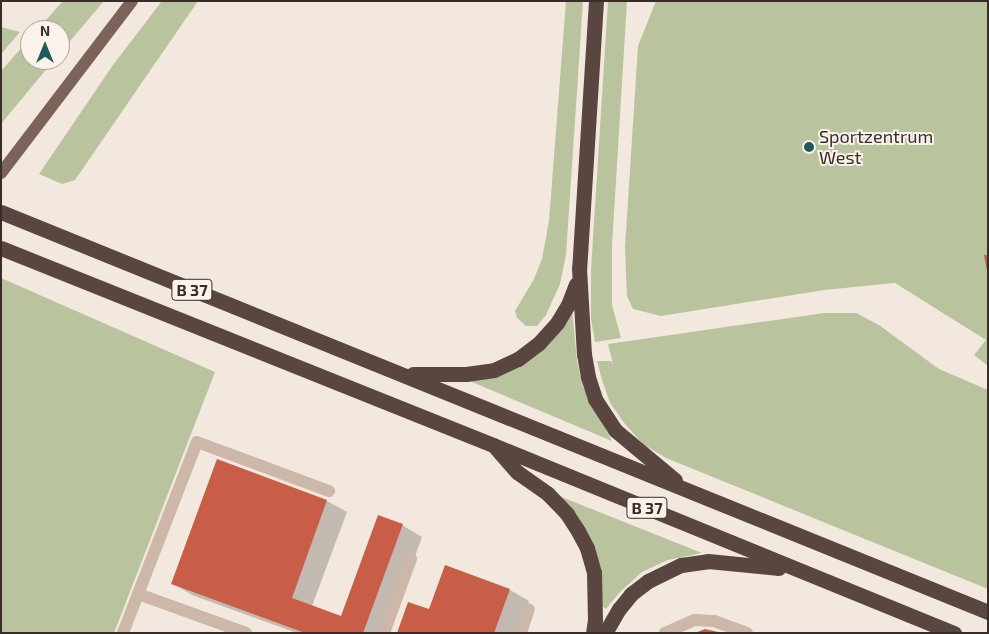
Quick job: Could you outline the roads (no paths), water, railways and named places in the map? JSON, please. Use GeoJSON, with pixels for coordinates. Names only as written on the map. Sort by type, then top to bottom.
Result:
{"type":"FeatureCollection","features":[{"type":"Feature","properties":{"kind":"highway"},"geometry":{"type":"LineString","coordinates":[[596,1],[579,268],[581,329],[588,377],[595,399],[603,414],[622,436],[690,492]]}},
{"type":"Feature","properties":{"kind":"highway","name":"B 37"},"geometry":{"type":"LineString","coordinates":[[1,212],[988,612]]}},
{"type":"Feature","properties":{"kind":"highway","name":"B 37"},"geometry":{"type":"LineString","coordinates":[[1,248],[493,445],[954,633]]}},
{"type":"Feature","properties":{"kind":"highway"},"geometry":{"type":"LineString","coordinates":[[383,367],[410,374],[438,376],[494,370],[518,359],[540,343],[557,323],[575,290],[579,268]]}},
{"type":"Feature","properties":{"kind":"highway"},"geometry":{"type":"LineString","coordinates":[[493,445],[517,472],[548,494],[567,514],[578,531],[594,573],[596,620],[592,633]]}},
{"type":"Feature","properties":{"kind":"highway","name":"B 37"},"geometry":{"type":"LineString","coordinates":[[605,633],[619,609],[631,594],[648,580],[682,565],[708,561],[800,570]]}},
{"type":"Feature","properties":{"kind":"main road"},"geometry":{"type":"LineString","coordinates":[[1,173],[132,1]]}},
{"type":"Feature","properties":{"kind":"street"},"geometry":{"type":"LineString","coordinates":[[123,633],[197,442],[329,491]]}},
{"type":"Feature","properties":{"kind":"street"},"geometry":{"type":"LineString","coordinates":[[384,633],[411,560]]}},
{"type":"Feature","properties":{"kind":"street"},"geometry":{"type":"LineString","coordinates":[[138,594],[246,633]]}},
{"type":"Feature","properties":{"kind":"street"},"geometry":{"type":"LineString","coordinates":[[521,633],[530,609]]}},
{"type":"Feature","properties":{"kind":"street"},"geometry":{"type":"LineString","coordinates":[[665,633],[694,620],[714,621],[747,633]]}},
{"type":"Feature","properties":{"kind":"place","name":"Sportzentrum West"},"geometry":{"type":"Point","coordinates":[809,147]}}]}
